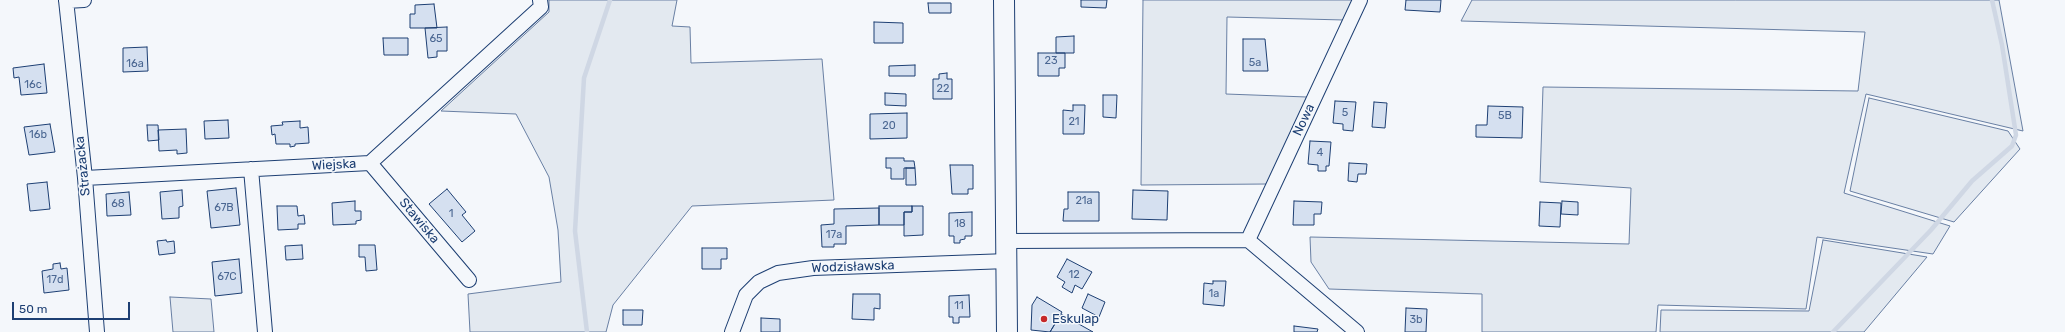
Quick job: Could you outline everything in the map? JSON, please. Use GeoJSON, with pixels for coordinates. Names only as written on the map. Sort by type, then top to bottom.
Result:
{"type":"FeatureCollection","features":[{"type":"Feature","properties":{"kind":"street"},"geometry":{"type":"LineString","coordinates":[[66,1],[84,0]]}},
{"type":"Feature","properties":{"kind":"street","name":"Wiejska"},"geometry":{"type":"LineString","coordinates":[[85,178],[370,163],[541,7],[540,0]]}},
{"type":"Feature","properties":{"kind":"street"},"geometry":{"type":"LineString","coordinates":[[1004,0],[1008,261],[1007,332]]}},
{"type":"Feature","properties":{"kind":"street","name":"Nowa"},"geometry":{"type":"LineString","coordinates":[[1248,240],[1360,0]]}},
{"type":"Feature","properties":{"kind":"street","name":"Strażacka"},"geometry":{"type":"LineString","coordinates":[[66,1],[85,178],[98,332]]}},
{"type":"Feature","properties":{"kind":"street","name":"Stawiska"},"geometry":{"type":"LineString","coordinates":[[370,163],[468,280]]}},
{"type":"Feature","properties":{"kind":"street"},"geometry":{"type":"LineString","coordinates":[[252,169],[265,332]]}},
{"type":"Feature","properties":{"kind":"street"},"geometry":{"type":"LineString","coordinates":[[1007,241],[1248,240],[1357,332]]}},
{"type":"Feature","properties":{"kind":"street","name":"Wodzisławska"},"geometry":{"type":"LineString","coordinates":[[732,332],[746,295],[759,282],[778,273],[813,268],[1008,261]]}},
{"type":"Feature","properties":{"kind":"shaded area"},"geometry":{"type":"Polygon","coordinates":[[[549,0],[677,0],[672,26],[690,27],[691,63],[822,59],[834,200],[692,206],[613,305],[606,332],[470,332],[468,294],[561,282],[558,230],[549,177],[516,114],[441,111],[549,12],[549,0]]]}},
{"type":"Feature","properties":{"kind":"shaded area"},"geometry":{"type":"Polygon","coordinates":[[[1143,0],[1353,0],[1344,20],[1227,17],[1226,94],[1307,97],[1267,184],[1141,185],[1143,0]]]}},
{"type":"Feature","properties":{"kind":"shaded area"},"geometry":{"type":"Polygon","coordinates":[[[1472,0],[1999,0],[2023,131],[1866,94],[1844,193],[1950,226],[1933,254],[1817,237],[1806,309],[1658,305],[1656,332],[1482,332],[1482,294],[1329,289],[1311,262],[1310,237],[1629,244],[1631,188],[1540,182],[1543,87],[1858,91],[1865,32],[1461,21],[1472,0]]]}},
{"type":"Feature","properties":{"kind":"shaded area"},"geometry":{"type":"Polygon","coordinates":[[[1869,98],[2008,131],[2020,149],[1954,222],[1850,191],[1869,98]]]}},
{"type":"Feature","properties":{"kind":"shaded area"},"geometry":{"type":"Polygon","coordinates":[[[1823,240],[1927,257],[1864,332],[1660,332],[1661,310],[1809,311],[1823,240]]]}},
{"type":"Feature","properties":{"kind":"shaded area"},"geometry":{"type":"Polygon","coordinates":[[[170,297],[211,299],[214,332],[173,332],[170,297]]]}},
{"type":"Feature","properties":{"kind":"building"},"geometry":{"type":"Polygon","coordinates":[[[1081,0],[1107,0],[1106,8],[1081,7],[1081,0]]]}},
{"type":"Feature","properties":{"kind":"building"},"geometry":{"type":"Polygon","coordinates":[[[1406,0],[1441,0],[1440,12],[1405,10],[1406,0]]]}},
{"type":"Feature","properties":{"kind":"building"},"geometry":{"type":"Polygon","coordinates":[[[928,3],[951,3],[951,13],[929,13],[928,3]]]}},
{"type":"Feature","properties":{"kind":"building"},"geometry":{"type":"Polygon","coordinates":[[[434,4],[437,28],[410,28],[410,14],[415,14],[415,5],[434,4]]]}},
{"type":"Feature","properties":{"kind":"building"},"geometry":{"type":"Polygon","coordinates":[[[874,22],[903,23],[903,43],[874,43],[874,22]]]}},
{"type":"Feature","properties":{"kind":"building"},"geometry":{"type":"Polygon","coordinates":[[[447,27],[447,51],[437,51],[437,57],[428,58],[425,28],[447,27]]]}},
{"type":"Feature","properties":{"kind":"building"},"geometry":{"type":"Polygon","coordinates":[[[1074,36],[1074,53],[1056,53],[1056,37],[1074,36]]]}},
{"type":"Feature","properties":{"kind":"building"},"geometry":{"type":"Polygon","coordinates":[[[383,38],[408,38],[408,55],[384,55],[383,38]]]}},
{"type":"Feature","properties":{"kind":"building"},"geometry":{"type":"Polygon","coordinates":[[[1243,39],[1265,39],[1268,71],[1243,71],[1243,39]]]}},
{"type":"Feature","properties":{"kind":"building"},"geometry":{"type":"Polygon","coordinates":[[[147,47],[148,71],[123,72],[123,48],[147,47]]]}},
{"type":"Feature","properties":{"kind":"building"},"geometry":{"type":"Polygon","coordinates":[[[1038,53],[1065,53],[1065,68],[1059,68],[1059,76],[1038,76],[1038,53]]]}},
{"type":"Feature","properties":{"kind":"building"},"geometry":{"type":"Polygon","coordinates":[[[44,64],[47,93],[21,95],[19,77],[14,78],[13,68],[44,64]]]}},
{"type":"Feature","properties":{"kind":"building"},"geometry":{"type":"Polygon","coordinates":[[[915,65],[915,76],[889,76],[889,66],[915,65]]]}},
{"type":"Feature","properties":{"kind":"building"},"geometry":{"type":"Polygon","coordinates":[[[947,73],[947,79],[952,79],[952,99],[933,99],[933,79],[939,79],[939,74],[947,73]]]}},
{"type":"Feature","properties":{"kind":"building"},"geometry":{"type":"Polygon","coordinates":[[[885,93],[906,94],[906,106],[885,105],[885,93]]]}},
{"type":"Feature","properties":{"kind":"building"},"geometry":{"type":"Polygon","coordinates":[[[1103,95],[1117,95],[1116,118],[1103,117],[1103,95]]]}},
{"type":"Feature","properties":{"kind":"building"},"geometry":{"type":"Polygon","coordinates":[[[1335,101],[1356,102],[1353,131],[1343,130],[1343,124],[1333,123],[1335,101]]]}},
{"type":"Feature","properties":{"kind":"building"},"geometry":{"type":"Polygon","coordinates":[[[1374,102],[1387,103],[1385,128],[1372,127],[1374,102]]]}},
{"type":"Feature","properties":{"kind":"building"},"geometry":{"type":"Polygon","coordinates":[[[1073,105],[1085,105],[1084,134],[1063,134],[1063,110],[1073,111],[1073,105]]]}},
{"type":"Feature","properties":{"kind":"building"},"geometry":{"type":"Polygon","coordinates":[[[1488,106],[1523,107],[1522,138],[1476,137],[1476,125],[1487,125],[1488,106]]]}},
{"type":"Feature","properties":{"kind":"building"},"geometry":{"type":"Polygon","coordinates":[[[907,113],[907,138],[870,139],[870,114],[907,113]]]}},
{"type":"Feature","properties":{"kind":"building"},"geometry":{"type":"Polygon","coordinates":[[[228,120],[229,138],[205,139],[204,121],[228,120]]]}},
{"type":"Feature","properties":{"kind":"building"},"geometry":{"type":"Polygon","coordinates":[[[300,121],[300,128],[308,127],[309,143],[295,144],[295,146],[290,147],[290,144],[276,144],[275,134],[272,135],[271,126],[283,125],[282,122],[300,121]]]}},
{"type":"Feature","properties":{"kind":"building"},"geometry":{"type":"Polygon","coordinates":[[[50,124],[55,152],[29,155],[24,127],[50,124]]]}},
{"type":"Feature","properties":{"kind":"building"},"geometry":{"type":"Polygon","coordinates":[[[147,125],[158,125],[159,140],[148,141],[147,125]]]}},
{"type":"Feature","properties":{"kind":"building"},"geometry":{"type":"Polygon","coordinates":[[[186,129],[187,153],[177,154],[177,150],[159,151],[158,130],[186,129]]]}},
{"type":"Feature","properties":{"kind":"building"},"geometry":{"type":"Polygon","coordinates":[[[1310,141],[1331,142],[1329,166],[1326,166],[1326,171],[1318,171],[1318,165],[1308,164],[1310,141]]]}},
{"type":"Feature","properties":{"kind":"building"},"geometry":{"type":"Polygon","coordinates":[[[886,158],[904,158],[904,161],[914,161],[915,168],[904,168],[904,179],[891,179],[891,168],[886,168],[886,158]]]}},
{"type":"Feature","properties":{"kind":"building"},"geometry":{"type":"Polygon","coordinates":[[[1349,163],[1367,164],[1366,174],[1358,174],[1357,182],[1348,181],[1349,163]]]}},
{"type":"Feature","properties":{"kind":"building"},"geometry":{"type":"Polygon","coordinates":[[[950,165],[973,165],[973,189],[968,189],[968,194],[952,194],[950,165]]]}},
{"type":"Feature","properties":{"kind":"building"},"geometry":{"type":"Polygon","coordinates":[[[906,168],[915,168],[916,185],[906,185],[906,168]]]}},
{"type":"Feature","properties":{"kind":"building"},"geometry":{"type":"Polygon","coordinates":[[[47,182],[50,209],[30,211],[27,184],[47,182]]]}},
{"type":"Feature","properties":{"kind":"building"},"geometry":{"type":"Polygon","coordinates":[[[236,188],[240,225],[211,228],[207,191],[236,188]]]}},
{"type":"Feature","properties":{"kind":"building"},"geometry":{"type":"Polygon","coordinates":[[[447,189],[466,212],[462,215],[475,231],[462,242],[429,204],[447,189]]]}},
{"type":"Feature","properties":{"kind":"building"},"geometry":{"type":"Polygon","coordinates":[[[182,190],[183,206],[179,207],[179,218],[162,219],[160,192],[182,190]]]}},
{"type":"Feature","properties":{"kind":"building"},"geometry":{"type":"Polygon","coordinates":[[[1133,190],[1168,191],[1167,220],[1132,219],[1133,190]]]}},
{"type":"Feature","properties":{"kind":"building"},"geometry":{"type":"Polygon","coordinates":[[[129,192],[131,215],[107,216],[106,194],[129,192]]]}},
{"type":"Feature","properties":{"kind":"building"},"geometry":{"type":"Polygon","coordinates":[[[1068,192],[1099,192],[1099,221],[1063,221],[1064,209],[1068,209],[1068,192]]]}},
{"type":"Feature","properties":{"kind":"building"},"geometry":{"type":"Polygon","coordinates":[[[355,201],[355,211],[361,211],[361,220],[356,221],[356,224],[333,225],[332,203],[355,201]]]}},
{"type":"Feature","properties":{"kind":"building"},"geometry":{"type":"Polygon","coordinates":[[[1294,201],[1322,202],[1321,214],[1314,214],[1314,225],[1293,225],[1294,201]]]}},
{"type":"Feature","properties":{"kind":"building"},"geometry":{"type":"Polygon","coordinates":[[[1562,201],[1578,202],[1578,215],[1561,214],[1562,201]]]}},
{"type":"Feature","properties":{"kind":"building"},"geometry":{"type":"Polygon","coordinates":[[[1540,202],[1561,203],[1560,227],[1539,226],[1540,202]]]}},
{"type":"Feature","properties":{"kind":"building"},"geometry":{"type":"Polygon","coordinates":[[[277,206],[297,206],[298,216],[304,215],[305,224],[298,224],[298,229],[278,230],[277,206]]]}},
{"type":"Feature","properties":{"kind":"building"},"geometry":{"type":"Polygon","coordinates":[[[879,206],[912,206],[912,212],[904,212],[904,225],[879,225],[879,206]]]}},
{"type":"Feature","properties":{"kind":"building"},"geometry":{"type":"Polygon","coordinates":[[[912,206],[923,206],[923,235],[904,236],[904,212],[912,212],[912,206]]]}},
{"type":"Feature","properties":{"kind":"building"},"geometry":{"type":"Polygon","coordinates":[[[879,208],[879,225],[846,226],[846,244],[834,244],[834,247],[822,247],[821,225],[834,224],[834,209],[879,208]]]}},
{"type":"Feature","properties":{"kind":"building"},"geometry":{"type":"Polygon","coordinates":[[[972,212],[972,236],[965,236],[965,239],[960,240],[960,243],[954,243],[954,236],[949,236],[949,213],[972,212]]]}},
{"type":"Feature","properties":{"kind":"building"},"geometry":{"type":"Polygon","coordinates":[[[166,240],[167,242],[174,241],[175,253],[159,255],[157,241],[166,240]]]}},
{"type":"Feature","properties":{"kind":"building"},"geometry":{"type":"Polygon","coordinates":[[[302,245],[303,259],[286,260],[285,246],[302,245]]]}},
{"type":"Feature","properties":{"kind":"building"},"geometry":{"type":"Polygon","coordinates":[[[359,245],[375,245],[377,270],[366,271],[365,257],[359,257],[359,245]]]}},
{"type":"Feature","properties":{"kind":"building"},"geometry":{"type":"Polygon","coordinates":[[[702,248],[727,248],[727,259],[721,259],[721,269],[702,269],[702,248]]]}},
{"type":"Feature","properties":{"kind":"building"},"geometry":{"type":"Polygon","coordinates":[[[239,259],[242,293],[215,296],[212,262],[239,259]]]}},
{"type":"Feature","properties":{"kind":"building"},"geometry":{"type":"Polygon","coordinates":[[[1067,259],[1092,272],[1082,289],[1075,285],[1072,293],[1062,287],[1065,282],[1057,277],[1067,259]]]}},
{"type":"Feature","properties":{"kind":"building"},"geometry":{"type":"Polygon","coordinates":[[[60,263],[61,269],[67,268],[69,290],[44,293],[42,271],[53,269],[53,264],[60,263]]]}},
{"type":"Feature","properties":{"kind":"building"},"geometry":{"type":"Polygon","coordinates":[[[1213,281],[1226,281],[1224,306],[1203,304],[1204,283],[1213,284],[1213,281]]]}},
{"type":"Feature","properties":{"kind":"building"},"geometry":{"type":"Polygon","coordinates":[[[853,294],[880,294],[880,309],[874,308],[874,320],[852,319],[853,294]]]}},
{"type":"Feature","properties":{"kind":"building"},"geometry":{"type":"Polygon","coordinates":[[[1088,294],[1105,302],[1099,317],[1082,308],[1088,294]]]}},
{"type":"Feature","properties":{"kind":"building"},"geometry":{"type":"Polygon","coordinates":[[[969,295],[970,317],[959,317],[959,323],[953,323],[953,317],[949,317],[949,296],[969,295]]]}},
{"type":"Feature","properties":{"kind":"building"},"geometry":{"type":"Polygon","coordinates":[[[1037,297],[1062,312],[1050,332],[1031,330],[1032,305],[1037,297]]]}},
{"type":"Feature","properties":{"kind":"building"},"geometry":{"type":"Polygon","coordinates":[[[1406,308],[1427,309],[1426,332],[1405,332],[1406,308]]]}},
{"type":"Feature","properties":{"kind":"building"},"geometry":{"type":"Polygon","coordinates":[[[623,310],[643,310],[642,325],[623,325],[623,310]]]}},
{"type":"Feature","properties":{"kind":"building"},"geometry":{"type":"Polygon","coordinates":[[[1061,314],[1093,332],[1050,332],[1061,314]]]}},
{"type":"Feature","properties":{"kind":"building"},"geometry":{"type":"Polygon","coordinates":[[[761,318],[780,319],[780,332],[761,332],[761,318]]]}},
{"type":"Feature","properties":{"kind":"building"},"geometry":{"type":"Polygon","coordinates":[[[1294,326],[1318,329],[1317,332],[1294,332],[1294,326]]]}},
{"type":"Feature","properties":{"kind":"waterway"},"geometry":{"type":"LineString","coordinates":[[587,332],[575,231],[584,78],[610,0]]}},
{"type":"Feature","properties":{"kind":"waterway"},"geometry":{"type":"LineString","coordinates":[[1833,332],[1931,230],[1972,181],[2012,146],[2016,135],[2002,45],[1992,0]]}},
{"type":"Feature","properties":{"kind":"place","name":"Eskulap"},"geometry":{"type":"Point","coordinates":[1044,319]}}]}
